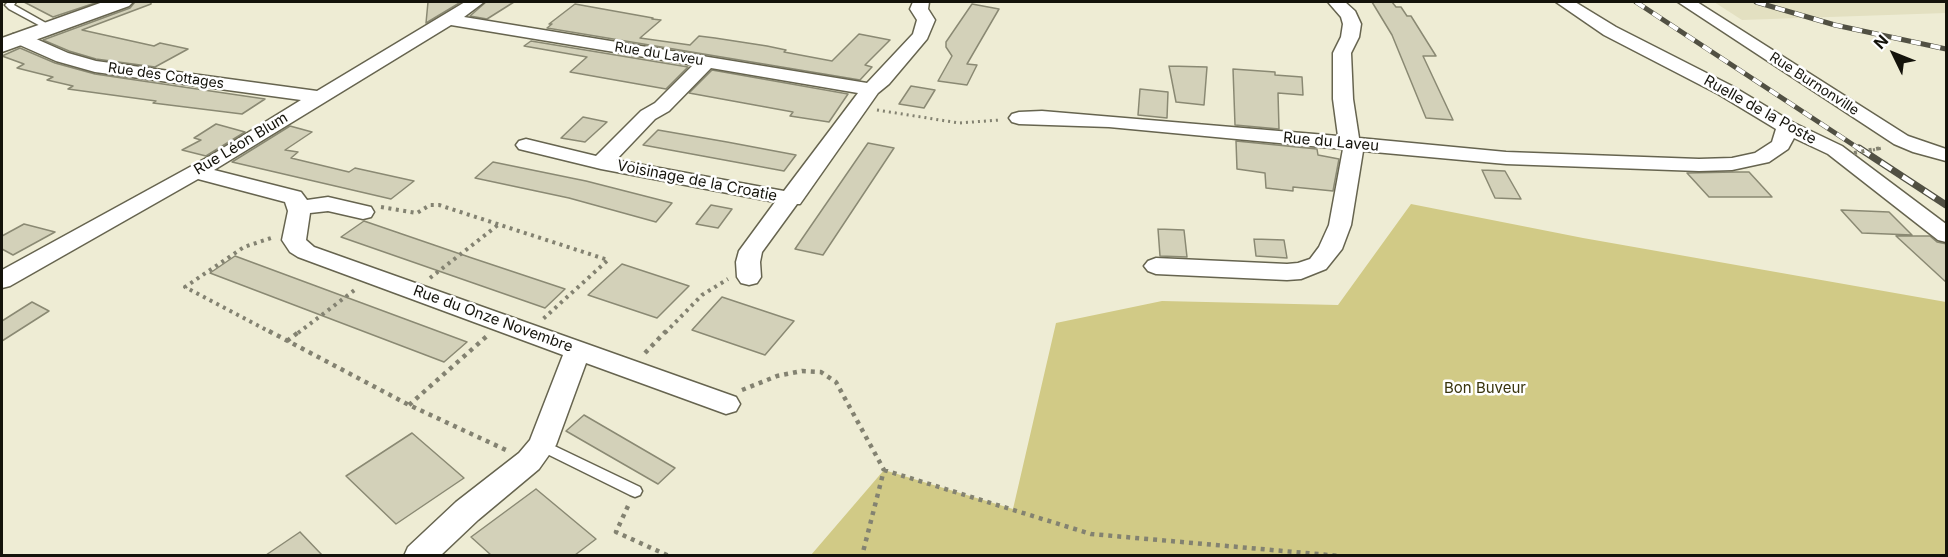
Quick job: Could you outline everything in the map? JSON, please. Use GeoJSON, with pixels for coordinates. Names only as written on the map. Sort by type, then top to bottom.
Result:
{"type":"FeatureCollection","features":[{"type":"Feature","properties":{"kind":"street"},"geometry":{"type":"LineString","coordinates":[[10,41],[122,2]]}},
{"type":"Feature","properties":{"kind":"street","name":"Rue Léon Blum"},"geometry":{"type":"LineString","coordinates":[[2,280],[195,172],[476,2]]}},
{"type":"Feature","properties":{"kind":"street","name":"Voisinage de la Croatie"},"geometry":{"type":"LineString","coordinates":[[749,273],[751,251],[792,199],[871,89],[882,80],[921,35],[926,20],[920,9],[921,2]]}},
{"type":"Feature","properties":{"kind":"street"},"geometry":{"type":"LineString","coordinates":[[1156,266],[1301,271],[1318,264],[1330,249],[1340,225],[1351,143],[1343,99],[1342,53],[1350,37],[1352,24],[1349,15],[1336,2]]}},
{"type":"Feature","properties":{"kind":"street","name":"Ruelle de la Poste"},"geometry":{"type":"LineString","coordinates":[[1564,2],[1610,31],[1725,90],[1787,127],[1835,150],[1947,235]]}},
{"type":"Feature","properties":{"kind":"street","name":"Rue Burnonville"},"geometry":{"type":"LineString","coordinates":[[1686,2],[1901,140],[1947,155]]}},
{"type":"Feature","properties":{"kind":"street","name":"Rue du Laveu"},"geometry":{"type":"LineString","coordinates":[[447,19],[871,89]]}},
{"type":"Feature","properties":{"kind":"street","name":"Rue des Cottages"},"geometry":{"type":"LineString","coordinates":[[10,41],[104,68],[318,98]]}},
{"type":"Feature","properties":{"kind":"street","name":"Voisinage de la Croatie"},"geometry":{"type":"LineString","coordinates":[[602,163],[648,115],[662,106],[707,62]]}},
{"type":"Feature","properties":{"kind":"street","name":"Rue du Laveu"},"geometry":{"type":"LineString","coordinates":[[1019,118],[1042,117],[1109,122],[1536,160],[1732,165],[1762,158],[1776,150],[1781,145],[1787,127]]}},
{"type":"Feature","properties":{"kind":"street","name":"Voisinage de la Croatie"},"geometry":{"type":"LineString","coordinates":[[526,145],[602,163],[792,199]]}},
{"type":"Feature","properties":{"kind":"street","name":"Rue du Onze Novembre"},"geometry":{"type":"LineString","coordinates":[[195,172],[278,191],[293,197],[299,204],[294,240],[306,252],[726,404]]}},
{"type":"Feature","properties":{"kind":"street"},"geometry":{"type":"LineString","coordinates":[[297,220],[328,204],[363,212]]}},
{"type":"Feature","properties":{"kind":"street"},"geometry":{"type":"LineString","coordinates":[[419,555],[536,453],[578,350]]}},
{"type":"Feature","properties":{"kind":"lane"},"geometry":{"type":"LineString","coordinates":[[12,2],[9,5],[49,27]]}},
{"type":"Feature","properties":{"kind":"lane"},"geometry":{"type":"LineString","coordinates":[[536,453],[635,491]]}},
{"type":"Feature","properties":{"kind":"path"},"geometry":{"type":"LineString","coordinates":[[859,107],[959,123],[1019,118]]}},
{"type":"Feature","properties":{"kind":"path"},"geometry":{"type":"LineString","coordinates":[[1854,153],[1882,148]]}},
{"type":"Feature","properties":{"kind":"path"},"geometry":{"type":"LineString","coordinates":[[363,212],[380,207],[417,213],[435,204],[608,260],[529,332]]}},
{"type":"Feature","properties":{"kind":"path"},"geometry":{"type":"LineString","coordinates":[[297,220],[244,248],[185,287],[409,405],[536,453]]}},
{"type":"Feature","properties":{"kind":"path"},"geometry":{"type":"LineString","coordinates":[[414,291],[498,225]]}},
{"type":"Feature","properties":{"kind":"path"},"geometry":{"type":"LineString","coordinates":[[630,369],[702,296],[749,273]]}},
{"type":"Feature","properties":{"kind":"path"},"geometry":{"type":"LineString","coordinates":[[287,341],[373,276]]}},
{"type":"Feature","properties":{"kind":"path"},"geometry":{"type":"LineString","coordinates":[[409,405],[503,323]]}},
{"type":"Feature","properties":{"kind":"path"},"geometry":{"type":"LineString","coordinates":[[726,404],[745,388],[769,378],[802,371],[821,372],[836,382],[884,470],[862,555]]}},
{"type":"Feature","properties":{"kind":"path"},"geometry":{"type":"LineString","coordinates":[[884,470],[1091,534],[1340,555]]}},
{"type":"Feature","properties":{"kind":"path"},"geometry":{"type":"LineString","coordinates":[[635,491],[616,532],[669,555]]}},
{"type":"Feature","properties":{"kind":"shaded area"},"geometry":{"type":"Polygon","coordinates":[[[1714,2],[1946,2],[1946,13],[1742,20],[1714,2]]]}},
{"type":"Feature","properties":{"kind":"green space","name":"Bon Buveur"},"geometry":{"type":"Polygon","coordinates":[[[1411,204],[1583,238],[1946,302],[1946,555],[811,555],[884,470],[1013,509],[1056,323],[1162,301],[1338,305],[1411,204]]]}},
{"type":"Feature","properties":{"kind":"building"},"geometry":{"type":"Polygon","coordinates":[[[24,2],[98,2],[53,17],[24,2]]]}},
{"type":"Feature","properties":{"kind":"building"},"geometry":{"type":"Polygon","coordinates":[[[135,2],[151,2],[151,4],[82,30],[154,46],[160,43],[188,49],[155,67],[96,59],[43,40],[130,8],[135,2]]]}},
{"type":"Feature","properties":{"kind":"building"},"geometry":{"type":"Polygon","coordinates":[[[428,2],[461,2],[426,23],[428,2]]]}},
{"type":"Feature","properties":{"kind":"building"},"geometry":{"type":"Polygon","coordinates":[[[486,2],[514,2],[487,19],[470,16],[486,2]]]}},
{"type":"Feature","properties":{"kind":"building"},"geometry":{"type":"Polygon","coordinates":[[[1372,2],[1392,2],[1396,7],[1401,7],[1407,16],[1411,16],[1436,56],[1423,56],[1453,120],[1426,118],[1392,35],[1372,2]]]}},
{"type":"Feature","properties":{"kind":"building"},"geometry":{"type":"Polygon","coordinates":[[[575,4],[661,20],[640,38],[690,45],[699,36],[767,46],[786,50],[784,52],[832,61],[859,34],[890,40],[865,65],[872,67],[860,80],[547,28],[575,4]]]}},
{"type":"Feature","properties":{"kind":"building"},"geometry":{"type":"Polygon","coordinates":[[[972,4],[999,9],[967,64],[977,65],[967,85],[938,81],[952,56],[946,47],[946,42],[972,4]]]}},
{"type":"Feature","properties":{"kind":"building"},"geometry":{"type":"Polygon","coordinates":[[[531,41],[688,67],[666,89],[570,72],[587,57],[524,46],[531,41]]]}},
{"type":"Feature","properties":{"kind":"building"},"geometry":{"type":"Polygon","coordinates":[[[20,48],[55,63],[95,74],[265,99],[242,114],[68,89],[73,86],[47,80],[53,77],[17,68],[24,64],[2,56],[20,48]]]}},
{"type":"Feature","properties":{"kind":"building"},"geometry":{"type":"Polygon","coordinates":[[[1169,66],[1207,67],[1204,105],[1176,102],[1169,66]]]}},
{"type":"Feature","properties":{"kind":"building"},"geometry":{"type":"Polygon","coordinates":[[[1233,69],[1275,72],[1275,75],[1302,77],[1303,95],[1278,93],[1279,129],[1235,125],[1233,69]]]}},
{"type":"Feature","properties":{"kind":"building"},"geometry":{"type":"Polygon","coordinates":[[[712,70],[848,94],[829,122],[790,116],[793,112],[689,93],[712,70]]]}},
{"type":"Feature","properties":{"kind":"building"},"geometry":{"type":"Polygon","coordinates":[[[911,86],[935,90],[924,108],[899,104],[911,86]]]}},
{"type":"Feature","properties":{"kind":"building"},"geometry":{"type":"Polygon","coordinates":[[[1140,89],[1168,92],[1167,118],[1138,115],[1140,89]]]}},
{"type":"Feature","properties":{"kind":"building"},"geometry":{"type":"Polygon","coordinates":[[[583,117],[607,122],[585,142],[561,138],[583,117]]]}},
{"type":"Feature","properties":{"kind":"building"},"geometry":{"type":"Polygon","coordinates":[[[216,124],[245,132],[206,156],[182,150],[201,140],[194,138],[216,124]]]}},
{"type":"Feature","properties":{"kind":"building"},"geometry":{"type":"Polygon","coordinates":[[[290,126],[312,132],[285,150],[298,152],[291,158],[349,172],[355,168],[414,181],[391,199],[232,162],[290,126]]]}},
{"type":"Feature","properties":{"kind":"building"},"geometry":{"type":"Polygon","coordinates":[[[658,130],[796,155],[784,171],[643,145],[658,130]]]}},
{"type":"Feature","properties":{"kind":"building"},"geometry":{"type":"Polygon","coordinates":[[[1236,141],[1317,149],[1318,155],[1339,159],[1333,191],[1293,187],[1293,191],[1266,188],[1265,173],[1237,169],[1236,141]]]}},
{"type":"Feature","properties":{"kind":"building"},"geometry":{"type":"Polygon","coordinates":[[[868,143],[894,148],[823,255],[795,249],[868,143]]]}},
{"type":"Feature","properties":{"kind":"building"},"geometry":{"type":"Polygon","coordinates":[[[493,162],[586,181],[672,203],[656,222],[569,198],[475,178],[493,162]]]}},
{"type":"Feature","properties":{"kind":"building"},"geometry":{"type":"Polygon","coordinates":[[[1482,170],[1505,171],[1521,199],[1495,198],[1482,170]]]}},
{"type":"Feature","properties":{"kind":"building"},"geometry":{"type":"Polygon","coordinates":[[[1749,172],[1772,197],[1709,197],[1687,173],[1749,172]]]}},
{"type":"Feature","properties":{"kind":"building"},"geometry":{"type":"Polygon","coordinates":[[[711,205],[732,209],[718,228],[696,224],[711,205]]]}},
{"type":"Feature","properties":{"kind":"building"},"geometry":{"type":"Polygon","coordinates":[[[1841,210],[1889,212],[1912,235],[1862,233],[1841,210]]]}},
{"type":"Feature","properties":{"kind":"building"},"geometry":{"type":"Polygon","coordinates":[[[364,221],[565,289],[545,308],[341,237],[364,221]]]}},
{"type":"Feature","properties":{"kind":"building"},"geometry":{"type":"Polygon","coordinates":[[[24,224],[55,232],[13,255],[2,249],[2,236],[24,224]]]}},
{"type":"Feature","properties":{"kind":"building"},"geometry":{"type":"Polygon","coordinates":[[[1158,229],[1184,230],[1187,257],[1160,256],[1158,229]]]}},
{"type":"Feature","properties":{"kind":"building"},"geometry":{"type":"Polygon","coordinates":[[[1896,236],[1930,236],[1937,242],[1947,244],[1947,283],[1896,236]]]}},
{"type":"Feature","properties":{"kind":"building"},"geometry":{"type":"Polygon","coordinates":[[[1254,239],[1284,240],[1287,258],[1256,256],[1254,239]]]}},
{"type":"Feature","properties":{"kind":"building"},"geometry":{"type":"Polygon","coordinates":[[[235,256],[467,342],[444,362],[210,273],[235,256]]]}},
{"type":"Feature","properties":{"kind":"building"},"geometry":{"type":"Polygon","coordinates":[[[622,264],[689,286],[657,318],[588,295],[622,264]]]}},
{"type":"Feature","properties":{"kind":"building"},"geometry":{"type":"Polygon","coordinates":[[[722,297],[794,321],[765,355],[692,330],[722,297]]]}},
{"type":"Feature","properties":{"kind":"building"},"geometry":{"type":"Polygon","coordinates":[[[32,302],[49,311],[2,341],[2,321],[32,302]]]}},
{"type":"Feature","properties":{"kind":"building"},"geometry":{"type":"Polygon","coordinates":[[[584,415],[675,468],[658,484],[566,431],[584,415]]]}},
{"type":"Feature","properties":{"kind":"building"},"geometry":{"type":"Polygon","coordinates":[[[412,433],[464,478],[396,524],[346,476],[412,433]]]}},
{"type":"Feature","properties":{"kind":"building"},"geometry":{"type":"Polygon","coordinates":[[[536,489],[596,539],[575,555],[491,555],[471,537],[536,489]]]}},
{"type":"Feature","properties":{"kind":"building"},"geometry":{"type":"Polygon","coordinates":[[[300,532],[322,555],[266,555],[300,532]]]}},
{"type":"Feature","properties":{"kind":"railway"},"geometry":{"type":"LineString","coordinates":[[1636,2],[1861,150]]}},
{"type":"Feature","properties":{"kind":"railway"},"geometry":{"type":"LineString","coordinates":[[1756,2],[1835,25],[1946,49]]}},
{"type":"Feature","properties":{"kind":"railway"},"geometry":{"type":"LineString","coordinates":[[1859,148],[1946,205]]}}]}
